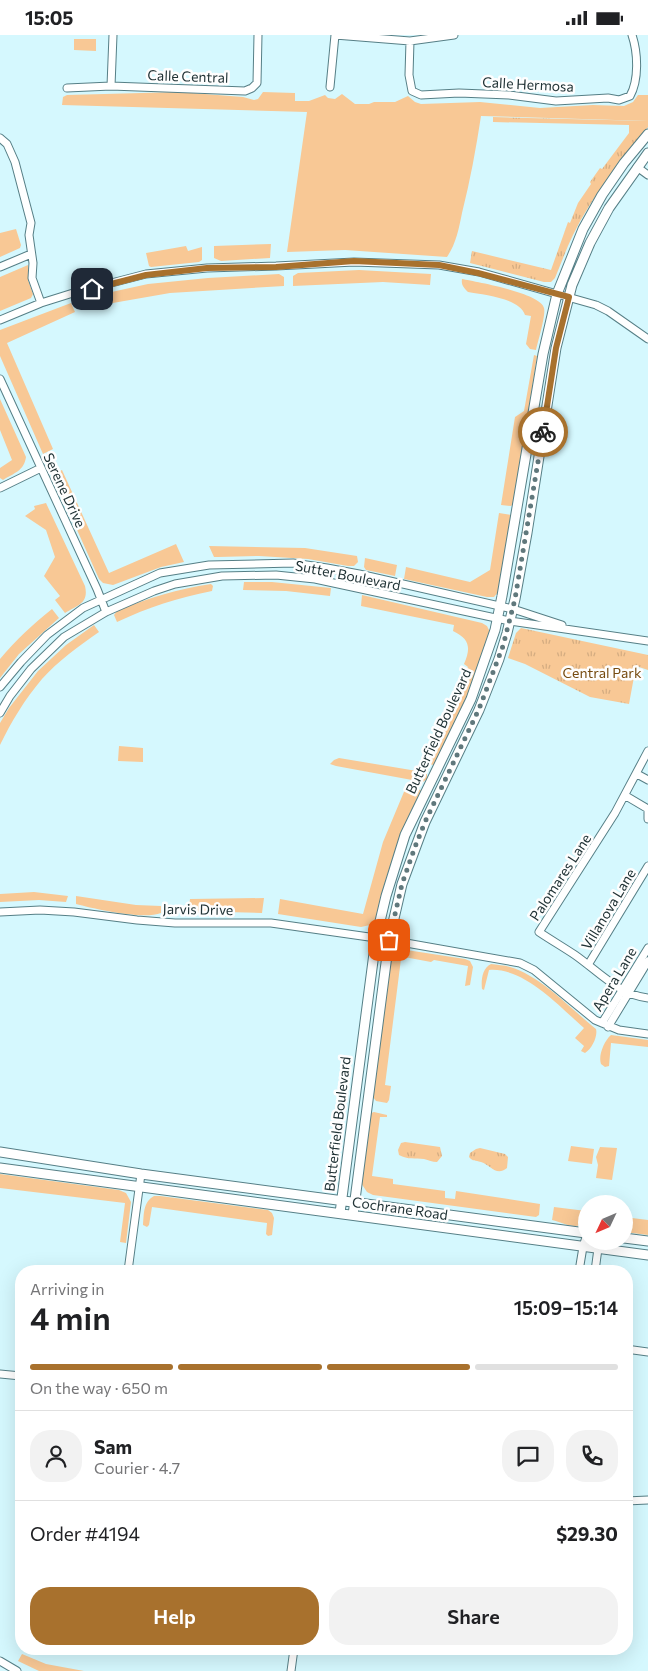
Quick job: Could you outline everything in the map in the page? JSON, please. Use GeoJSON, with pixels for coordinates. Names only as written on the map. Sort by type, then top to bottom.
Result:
{"type":"FeatureCollection","features":[{"type":"Feature","properties":{"kind":"main road","name":"Butterfield Boulevard"},"geometry":{"type":"LineString","coordinates":[[340,1213],[376,939],[391,878],[405,835],[471,699],[482,670],[497,618],[543,354],[557,294],[583,229],[602,195],[624,163],[648,134]]}},
{"type":"Feature","properties":{"kind":"main road","name":"Butterfield Boulevard"},"geometry":{"type":"LineString","coordinates":[[353,1215],[389,940],[402,884],[425,822],[479,709],[499,659],[510,621],[527,533],[556,348],[572,285],[608,207],[648,153]]}},
{"type":"Feature","properties":{"kind":"main road","name":"Cochrane Road"},"geometry":{"type":"LineString","coordinates":[[0,1152],[141,1174],[578,1234]]}},
{"type":"Feature","properties":{"kind":"main road","name":"Cochrane Road"},"geometry":{"type":"LineString","coordinates":[[0,1168],[578,1246]]}},
{"type":"Feature","properties":{"kind":"main road"},"geometry":{"type":"LineString","coordinates":[[633,1239],[648,1241]]}},
{"type":"Feature","properties":{"kind":"main road","name":"Cochrane Road"},"geometry":{"type":"LineString","coordinates":[[624,1250],[648,1255]]}},
{"type":"Feature","properties":{"kind":"street"},"geometry":{"type":"LineString","coordinates":[[111,86],[113,35]]}},
{"type":"Feature","properties":{"kind":"street","name":"Calle Central"},"geometry":{"type":"LineString","coordinates":[[67,88],[111,86],[244,91],[252,88],[257,83],[258,35]]}},
{"type":"Feature","properties":{"kind":"street"},"geometry":{"type":"LineString","coordinates":[[330,87],[335,35],[410,41],[454,35]]}},
{"type":"Feature","properties":{"kind":"street","name":"Calle Hermosa"},"geometry":{"type":"LineString","coordinates":[[410,41],[409,75],[412,91],[421,95],[459,93],[509,95],[556,101],[608,98],[619,100],[630,97],[635,87],[635,56],[632,35]]}},
{"type":"Feature","properties":{"kind":"street"},"geometry":{"type":"LineString","coordinates":[[0,138],[7,144],[15,162],[31,223],[28,235],[33,263],[32,279],[41,303]]}},
{"type":"Feature","properties":{"kind":"street"},"geometry":{"type":"LineString","coordinates":[[637,167],[648,175]]}},
{"type":"Feature","properties":{"kind":"street"},"geometry":{"type":"LineString","coordinates":[[0,267],[31,254]]}},
{"type":"Feature","properties":{"kind":"street"},"geometry":{"type":"LineString","coordinates":[[0,320],[41,303],[73,293],[146,275],[207,268],[276,267],[354,261],[439,265],[478,273],[569,297],[596,305],[608,311],[648,339]]}},
{"type":"Feature","properties":{"kind":"street","name":"Serene Drive"},"geometry":{"type":"LineString","coordinates":[[0,379],[106,612]]}},
{"type":"Feature","properties":{"kind":"street"},"geometry":{"type":"LineString","coordinates":[[0,488],[40,468]]}},
{"type":"Feature","properties":{"kind":"street","name":"Sutter Boulevard"},"geometry":{"type":"LineString","coordinates":[[0,687],[47,635],[83,608],[160,573],[175,569],[210,565],[293,563],[359,574],[513,609],[538,616],[574,630]]}},
{"type":"Feature","properties":{"kind":"street","name":"Sutter Boulevard"},"geometry":{"type":"LineString","coordinates":[[0,713],[31,669],[64,637],[106,612],[176,584],[222,576],[276,575],[339,583],[510,621],[574,630]]}},
{"type":"Feature","properties":{"kind":"street"},"geometry":{"type":"LineString","coordinates":[[574,630],[648,641]]}},
{"type":"Feature","properties":{"kind":"street","name":"Palomares Lane"},"geometry":{"type":"LineString","coordinates":[[648,751],[626,796],[539,932],[625,991],[638,997],[648,998]]}},
{"type":"Feature","properties":{"kind":"street"},"geometry":{"type":"LineString","coordinates":[[637,774],[648,780]]}},
{"type":"Feature","properties":{"kind":"street"},"geometry":{"type":"LineString","coordinates":[[626,796],[648,809],[648,819]]}},
{"type":"Feature","properties":{"kind":"street","name":"Villanova Lane"},"geometry":{"type":"LineString","coordinates":[[588,965],[648,866]]}},
{"type":"Feature","properties":{"kind":"street","name":"Jarvis Drive"},"geometry":{"type":"LineString","coordinates":[[0,912],[40,910],[74,912],[175,923],[271,923],[376,939]]}},
{"type":"Feature","properties":{"kind":"street"},"geometry":{"type":"LineString","coordinates":[[381,921],[384,935],[389,940],[502,959],[527,966],[551,982],[595,1020],[605,1025],[648,1034]]}},
{"type":"Feature","properties":{"kind":"street"},"geometry":{"type":"LineString","coordinates":[[376,939],[381,943],[382,948],[387,954]]}},
{"type":"Feature","properties":{"kind":"street","name":"Apera Lane"},"geometry":{"type":"LineString","coordinates":[[605,1025],[648,948]]}},
{"type":"Feature","properties":{"kind":"street","name":"Apera Lane"},"geometry":{"type":"LineString","coordinates":[[625,991],[648,961]]}},
{"type":"Feature","properties":{"kind":"street"},"geometry":{"type":"LineString","coordinates":[[129,1265],[141,1174]]}},
{"type":"Feature","properties":{"kind":"street"},"geometry":{"type":"LineString","coordinates":[[580,1265],[582,1250]]}},
{"type":"Feature","properties":{"kind":"street"},"geometry":{"type":"LineString","coordinates":[[596,1265],[598,1250]]}},
{"type":"Feature","properties":{"kind":"street"},"geometry":{"type":"LineString","coordinates":[[633,1350],[648,1352]]}},
{"type":"Feature","properties":{"kind":"street"},"geometry":{"type":"LineString","coordinates":[[0,1374],[15,1375]]}},
{"type":"Feature","properties":{"kind":"street"},"geometry":{"type":"LineString","coordinates":[[633,1501],[648,1500]]}},
{"type":"Feature","properties":{"kind":"street"},"geometry":{"type":"LineString","coordinates":[[291,1671],[293,1655]]}},
{"type":"Feature","properties":{"kind":"street"},"geometry":{"type":"LineString","coordinates":[[0,1661],[17,1671]]}},
{"type":"Feature","properties":{"kind":"green space"},"geometry":{"type":"Polygon","coordinates":[[[74,39],[96,39],[96,51],[74,50],[74,39]]]}},
{"type":"Feature","properties":{"kind":"green space"},"geometry":{"type":"Polygon","coordinates":[[[179,92],[243,97],[254,100],[258,99],[263,92],[295,93],[295,101],[309,101],[325,95],[328,98],[335,99],[342,94],[355,104],[395,102],[408,96],[421,104],[480,102],[540,108],[593,105],[624,106],[633,102],[638,95],[648,95],[648,121],[481,116],[473,165],[458,230],[453,247],[447,257],[345,250],[287,252],[307,112],[62,105],[63,97],[67,95],[179,92]]]}},
{"type":"Feature","properties":{"kind":"green space"},"geometry":{"type":"Polygon","coordinates":[[[493,117],[648,121],[648,127],[617,166],[589,206],[570,240],[555,278],[551,282],[544,282],[470,263],[472,251],[551,270],[568,222],[570,223],[578,203],[600,168],[602,169],[629,133],[629,125],[493,122],[493,117]]]}},
{"type":"Feature","properties":{"kind":"green space"},"geometry":{"type":"Polygon","coordinates":[[[16,229],[21,245],[20,248],[0,257],[0,233],[16,229]]]}},
{"type":"Feature","properties":{"kind":"green space"},"geometry":{"type":"Polygon","coordinates":[[[271,244],[270,258],[221,261],[214,258],[214,246],[271,244]]]}},
{"type":"Feature","properties":{"kind":"green space"},"geometry":{"type":"Polygon","coordinates":[[[186,246],[188,251],[202,247],[202,260],[199,262],[149,266],[146,253],[186,246]]]}},
{"type":"Feature","properties":{"kind":"green space"},"geometry":{"type":"Polygon","coordinates":[[[28,265],[28,280],[33,294],[31,298],[0,311],[0,277],[28,265]]]}},
{"type":"Feature","properties":{"kind":"green space"},"geometry":{"type":"Polygon","coordinates":[[[359,270],[431,274],[430,285],[383,282],[293,286],[293,276],[298,273],[359,270]]]}},
{"type":"Feature","properties":{"kind":"green space"},"geometry":{"type":"Polygon","coordinates":[[[279,274],[284,277],[284,286],[170,293],[107,304],[104,296],[107,293],[148,284],[279,274]]]}},
{"type":"Feature","properties":{"kind":"green space"},"geometry":{"type":"Polygon","coordinates":[[[462,279],[521,293],[540,303],[544,311],[536,350],[530,349],[526,344],[531,316],[525,315],[522,309],[509,301],[468,292],[462,285],[462,279]]]}},
{"type":"Feature","properties":{"kind":"green space"},"geometry":{"type":"Polygon","coordinates":[[[71,303],[75,312],[7,343],[53,449],[43,454],[0,356],[0,330],[71,303]]]}},
{"type":"Feature","properties":{"kind":"green space"},"geometry":{"type":"Polygon","coordinates":[[[534,355],[537,356],[514,503],[511,506],[501,505],[515,417],[524,411],[534,355]]]}},
{"type":"Feature","properties":{"kind":"green space"},"geometry":{"type":"Polygon","coordinates":[[[0,399],[26,457],[21,469],[3,480],[0,478],[0,468],[12,460],[0,430],[0,399]]]}},
{"type":"Feature","properties":{"kind":"green space"},"geometry":{"type":"Polygon","coordinates":[[[62,470],[109,573],[176,544],[184,562],[161,567],[113,585],[103,583],[99,579],[52,474],[62,470]]]}},
{"type":"Feature","properties":{"kind":"green space"},"geometry":{"type":"Polygon","coordinates":[[[46,503],[85,586],[84,600],[65,613],[55,600],[60,596],[44,576],[55,557],[46,530],[25,516],[35,509],[34,506],[46,503]]]}},
{"type":"Feature","properties":{"kind":"green space"},"geometry":{"type":"Polygon","coordinates":[[[499,513],[512,515],[499,591],[494,597],[404,579],[406,567],[470,582],[490,570],[499,513]]]}},
{"type":"Feature","properties":{"kind":"green space"},"geometry":{"type":"Polygon","coordinates":[[[209,546],[305,548],[357,556],[358,562],[354,566],[348,566],[308,559],[259,556],[214,557],[209,546]]]}},
{"type":"Feature","properties":{"kind":"green space"},"geometry":{"type":"Polygon","coordinates":[[[365,558],[397,565],[395,576],[366,570],[364,567],[365,558]]]}},
{"type":"Feature","properties":{"kind":"green space"},"geometry":{"type":"Polygon","coordinates":[[[244,582],[272,582],[331,588],[330,596],[286,591],[243,590],[244,582]]]}},
{"type":"Feature","properties":{"kind":"green space"},"geometry":{"type":"Polygon","coordinates":[[[211,584],[213,586],[212,591],[163,603],[117,622],[114,615],[117,611],[152,598],[175,591],[211,584]]]}},
{"type":"Feature","properties":{"kind":"green space"},"geometry":{"type":"Polygon","coordinates":[[[362,595],[482,623],[487,626],[490,632],[475,681],[434,765],[422,763],[468,667],[464,664],[468,653],[468,645],[463,637],[453,631],[454,625],[361,606],[362,595]]]}},
{"type":"Feature","properties":{"kind":"green space"},"geometry":{"type":"Polygon","coordinates":[[[52,609],[59,618],[19,654],[0,678],[0,659],[38,620],[52,609]]]}},
{"type":"Feature","properties":{"kind":"green space"},"geometry":{"type":"Polygon","coordinates":[[[94,625],[99,632],[76,648],[48,672],[19,711],[0,745],[0,723],[9,708],[38,671],[66,645],[94,625]]]}},
{"type":"Feature","properties":{"kind":"green space","name":"Central Park"},"geometry":{"type":"Polygon","coordinates":[[[521,628],[648,655],[648,670],[636,666],[629,704],[590,697],[525,664],[508,658],[516,633],[521,628]]]}},
{"type":"Feature","properties":{"kind":"green space"},"geometry":{"type":"Polygon","coordinates":[[[119,746],[143,748],[143,762],[118,761],[119,746]]]}},
{"type":"Feature","properties":{"kind":"green space"},"geometry":{"type":"Polygon","coordinates":[[[339,758],[423,772],[427,774],[427,779],[423,782],[330,764],[339,758]]]}},
{"type":"Feature","properties":{"kind":"green space"},"geometry":{"type":"Polygon","coordinates":[[[406,787],[421,790],[394,855],[376,918],[370,925],[361,927],[278,914],[280,899],[363,914],[383,842],[406,787]]]}},
{"type":"Feature","properties":{"kind":"green space"},"geometry":{"type":"Polygon","coordinates":[[[34,892],[68,896],[66,902],[39,900],[0,902],[0,894],[34,892]]]}},
{"type":"Feature","properties":{"kind":"green space"},"geometry":{"type":"Polygon","coordinates":[[[76,896],[136,905],[161,906],[161,913],[131,915],[106,911],[76,904],[76,896]]]}},
{"type":"Feature","properties":{"kind":"green space"},"geometry":{"type":"Polygon","coordinates":[[[264,898],[262,913],[188,913],[190,899],[264,898]]]}},
{"type":"Feature","properties":{"kind":"green space"},"geometry":{"type":"Polygon","coordinates":[[[400,949],[465,959],[470,961],[473,967],[470,985],[465,986],[468,966],[434,960],[431,962],[404,957],[401,959],[385,1085],[391,1086],[387,1103],[376,1101],[373,1097],[390,964],[392,955],[400,949]]]}},
{"type":"Feature","properties":{"kind":"green space"},"geometry":{"type":"Polygon","coordinates":[[[491,964],[508,966],[522,971],[544,985],[566,1003],[596,1029],[595,1039],[590,1049],[585,1053],[581,1051],[584,1046],[575,1038],[584,1028],[552,999],[528,981],[502,971],[489,970],[484,990],[482,989],[484,972],[491,964]]]}},
{"type":"Feature","properties":{"kind":"green space"},"geometry":{"type":"Polygon","coordinates":[[[611,1035],[648,1040],[648,1047],[611,1043],[609,1066],[605,1067],[600,1061],[601,1053],[611,1035]]]}},
{"type":"Feature","properties":{"kind":"green space"},"geometry":{"type":"Polygon","coordinates":[[[374,1112],[387,1115],[387,1117],[380,1117],[372,1176],[393,1179],[393,1184],[445,1191],[445,1198],[455,1199],[456,1191],[540,1204],[539,1215],[536,1217],[373,1195],[367,1192],[361,1183],[370,1116],[374,1112]]]}},
{"type":"Feature","properties":{"kind":"green space"},"geometry":{"type":"Polygon","coordinates":[[[401,1143],[440,1147],[442,1156],[437,1162],[402,1157],[399,1155],[398,1150],[401,1143]]]}},
{"type":"Feature","properties":{"kind":"green space"},"geometry":{"type":"Polygon","coordinates":[[[571,1146],[594,1149],[592,1164],[568,1161],[571,1146]]]}},
{"type":"Feature","properties":{"kind":"green space"},"geometry":{"type":"Polygon","coordinates":[[[600,1147],[617,1148],[612,1180],[596,1178],[598,1165],[596,1157],[600,1147]]]}},
{"type":"Feature","properties":{"kind":"green space"},"geometry":{"type":"Polygon","coordinates":[[[480,1148],[505,1154],[508,1157],[507,1168],[497,1171],[485,1163],[470,1159],[470,1153],[480,1148]]]}},
{"type":"Feature","properties":{"kind":"green space"},"geometry":{"type":"Polygon","coordinates":[[[0,1174],[119,1190],[126,1193],[131,1202],[126,1243],[120,1242],[125,1203],[0,1188],[0,1174]]]}},
{"type":"Feature","properties":{"kind":"green space"},"geometry":{"type":"Polygon","coordinates":[[[154,1196],[268,1210],[274,1218],[272,1235],[268,1236],[266,1234],[267,1223],[152,1207],[147,1227],[143,1225],[145,1209],[150,1199],[154,1196]]]}},
{"type":"Feature","properties":{"kind":"green space"},"geometry":{"type":"Polygon","coordinates":[[[554,1207],[578,1210],[578,1225],[569,1225],[552,1220],[554,1207]]]}},
{"type":"Feature","properties":{"kind":"green space"},"geometry":{"type":"Polygon","coordinates":[[[633,1218],[648,1220],[648,1235],[633,1233],[633,1218]]]}},
{"type":"Feature","properties":{"kind":"green space"},"geometry":{"type":"Polygon","coordinates":[[[21,1655],[24,1655],[46,1664],[84,1671],[39,1671],[18,1661],[21,1655]]]}},
{"type":"Feature","properties":{"kind":"way so far"},"geometry":{"type":"LineString","coordinates":[[389,940],[402,884],[415,847],[479,709],[507,633],[527,533],[543,432]]}},
{"type":"Feature","properties":{"kind":"route"},"geometry":{"type":"LineString","coordinates":[[92,289],[146,275],[207,268],[276,267],[354,261],[439,265],[478,273],[569,297],[556,348],[543,432]]}}]}
